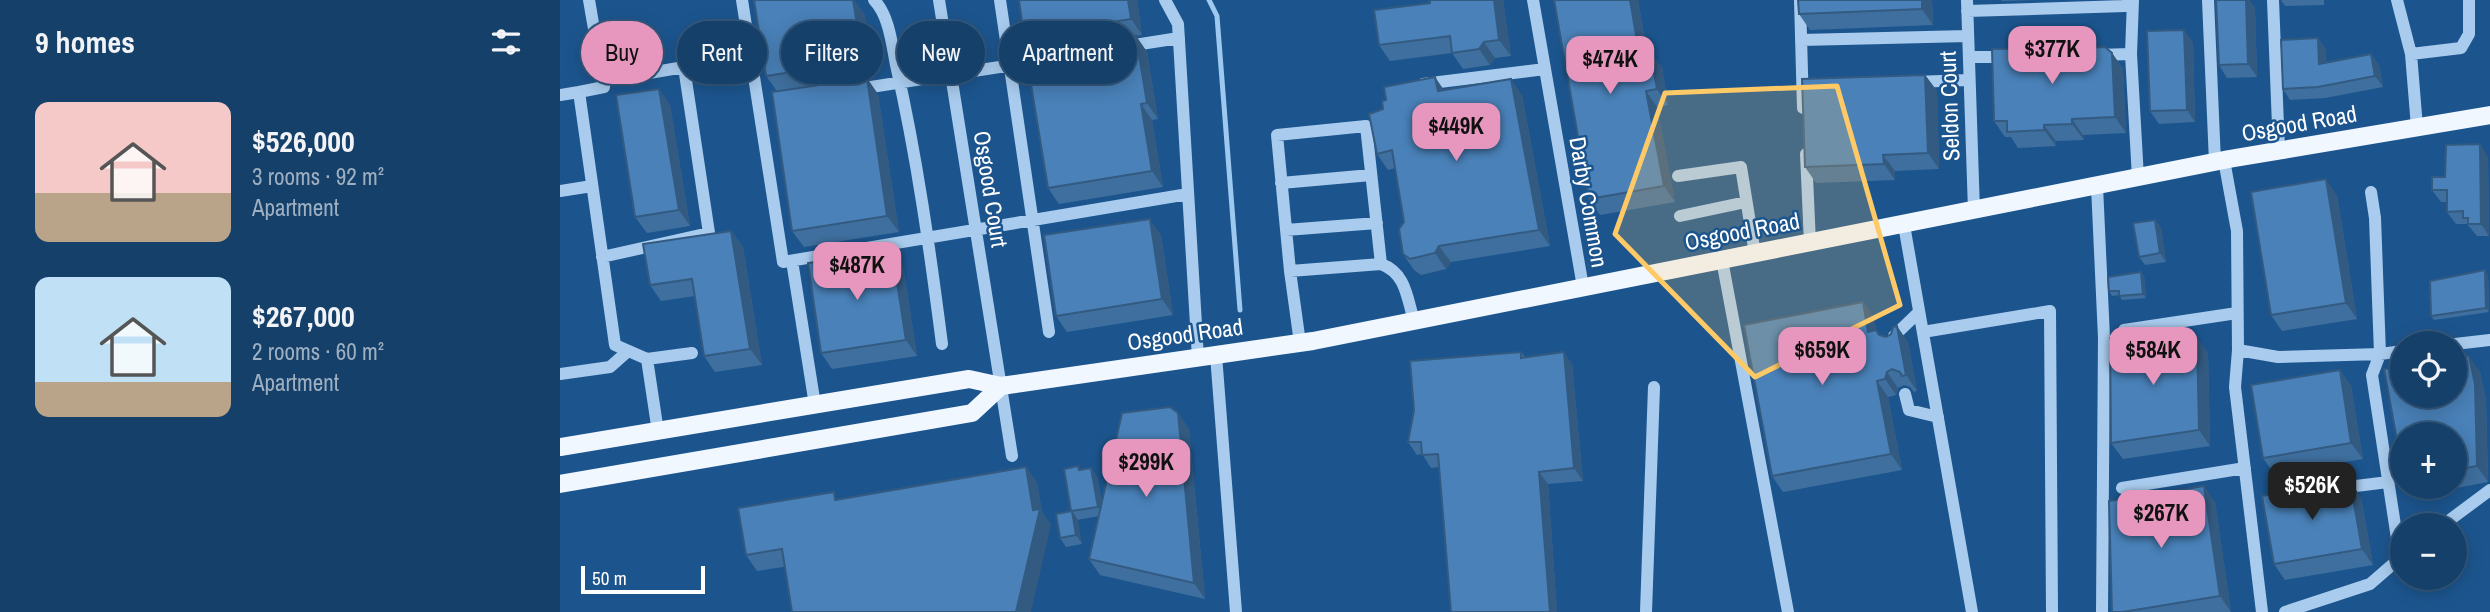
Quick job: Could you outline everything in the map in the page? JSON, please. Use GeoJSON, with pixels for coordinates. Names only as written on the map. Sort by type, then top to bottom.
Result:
{"type":"FeatureCollection","features":[{"type":"Feature","properties":{"kind":"main road","name":"Osgood Road"},"geometry":{"type":"LineString","coordinates":[[560,447],[969,379],[1001,386],[1300,343],[2219,161],[2490,115]]}},
{"type":"Feature","properties":{"kind":"main road"},"geometry":{"type":"LineString","coordinates":[[560,484],[972,414],[1001,386]]}},
{"type":"Feature","properties":{"kind":"street"},"geometry":{"type":"LineString","coordinates":[[589,0],[593,21]]}},
{"type":"Feature","properties":{"kind":"street"},"geometry":{"type":"LineString","coordinates":[[743,0],[765,102],[783,262],[1188,194]]}},
{"type":"Feature","properties":{"kind":"street"},"geometry":{"type":"LineString","coordinates":[[874,0],[879,4],[888,28],[897,69]]}},
{"type":"Feature","properties":{"kind":"street","name":"Osgood Court"},"geometry":{"type":"LineString","coordinates":[[939,0],[942,21]]}},
{"type":"Feature","properties":{"kind":"street"},"geometry":{"type":"LineString","coordinates":[[1000,0],[1003,21]]}},
{"type":"Feature","properties":{"kind":"street"},"geometry":{"type":"LineString","coordinates":[[1165,0],[1178,24],[1188,194],[1236,612]]}},
{"type":"Feature","properties":{"kind":"street","name":"Darby Common"},"geometry":{"type":"LineString","coordinates":[[1533,0],[1583,287]]}},
{"type":"Feature","properties":{"kind":"street"},"geometry":{"type":"LineString","coordinates":[[1800,0],[1810,243]]}},
{"type":"Feature","properties":{"kind":"street"},"geometry":{"type":"LineString","coordinates":[[1967,6],[2125,6],[2131,0]]}},
{"type":"Feature","properties":{"kind":"street"},"geometry":{"type":"LineString","coordinates":[[2131,0],[2138,178]]}},
{"type":"Feature","properties":{"kind":"street"},"geometry":{"type":"LineString","coordinates":[[2208,0],[2219,161],[2237,231],[2238,350],[2235,387],[2245,468],[2255,501],[2262,612]]}},
{"type":"Feature","properties":{"kind":"street"},"geometry":{"type":"LineString","coordinates":[[2273,0],[2279,151]]}},
{"type":"Feature","properties":{"kind":"street"},"geometry":{"type":"LineString","coordinates":[[2397,0],[2411,54],[2417,127]]}},
{"type":"Feature","properties":{"kind":"street"},"geometry":{"type":"LineString","coordinates":[[2411,54],[2461,48],[2469,34],[2469,0]]}},
{"type":"Feature","properties":{"kind":"street","name":"Seldon Court"},"geometry":{"type":"LineString","coordinates":[[1967,6],[1974,211]]}},
{"type":"Feature","properties":{"kind":"street"},"geometry":{"type":"LineString","coordinates":[[1801,40],[1968,36]]}},
{"type":"Feature","properties":{"kind":"street"},"geometry":{"type":"LineString","coordinates":[[1137,44],[1179,38]]}},
{"type":"Feature","properties":{"kind":"street"},"geometry":{"type":"LineString","coordinates":[[2077,55],[2132,54]]}},
{"type":"Feature","properties":{"kind":"street"},"geometry":{"type":"LineString","coordinates":[[1969,57],[2023,56]]}},
{"type":"Feature","properties":{"kind":"street"},"geometry":{"type":"LineString","coordinates":[[602,257],[709,233],[684,67],[663,71]]}},
{"type":"Feature","properties":{"kind":"street"},"geometry":{"type":"LineString","coordinates":[[1408,86],[1545,69]]}},
{"type":"Feature","properties":{"kind":"street"},"geometry":{"type":"LineString","coordinates":[[1900,82],[1969,80]]}},
{"type":"Feature","properties":{"kind":"street"},"geometry":{"type":"LineString","coordinates":[[849,90],[897,83]]}},
{"type":"Feature","properties":{"kind":"street"},"geometry":{"type":"LineString","coordinates":[[560,95],[604,87],[604,84]]}},
{"type":"Feature","properties":{"kind":"street"},"geometry":{"type":"LineString","coordinates":[[900,84],[928,237],[942,344]]}},
{"type":"Feature","properties":{"kind":"street","name":"Osgood Court"},"geometry":{"type":"LineString","coordinates":[[952,84],[1012,456]]}},
{"type":"Feature","properties":{"kind":"street"},"geometry":{"type":"LineString","coordinates":[[1012,84],[1049,332]]}},
{"type":"Feature","properties":{"kind":"street"},"geometry":{"type":"LineString","coordinates":[[1802,86],[1816,85]]}},
{"type":"Feature","properties":{"kind":"street"},"geometry":{"type":"LineString","coordinates":[[579,92],[615,345],[647,359],[692,353]]}},
{"type":"Feature","properties":{"kind":"street"},"geometry":{"type":"LineString","coordinates":[[1300,343],[1277,135],[1370,121],[1371,175],[1381,264]]}},
{"type":"Feature","properties":{"kind":"street"},"geometry":{"type":"LineString","coordinates":[[1678,176],[1741,167],[1755,254]]}},
{"type":"Feature","properties":{"kind":"street"},"geometry":{"type":"LineString","coordinates":[[1281,183],[1371,175]]}},
{"type":"Feature","properties":{"kind":"street"},"geometry":{"type":"LineString","coordinates":[[560,191],[592,186]]}},
{"type":"Feature","properties":{"kind":"street"},"geometry":{"type":"LineString","coordinates":[[2097,186],[2104,338],[2102,612]]}},
{"type":"Feature","properties":{"kind":"street"},"geometry":{"type":"LineString","coordinates":[[2371,192],[2375,218],[2380,354],[2372,375],[2393,513]]}},
{"type":"Feature","properties":{"kind":"street"},"geometry":{"type":"LineString","coordinates":[[1681,216],[1746,202]]}},
{"type":"Feature","properties":{"kind":"street"},"geometry":{"type":"LineString","coordinates":[[1286,230],[1377,223]]}},
{"type":"Feature","properties":{"kind":"street"},"geometry":{"type":"LineString","coordinates":[[1904,225],[1972,612]]}},
{"type":"Feature","properties":{"kind":"street"},"geometry":{"type":"LineString","coordinates":[[1722,260],[1787,612]]}},
{"type":"Feature","properties":{"kind":"street"},"geometry":{"type":"LineString","coordinates":[[792,261],[815,405]]}},
{"type":"Feature","properties":{"kind":"street"},"geometry":{"type":"LineString","coordinates":[[1290,271],[1381,264],[1392,268],[1403,281],[1414,321]]}},
{"type":"Feature","properties":{"kind":"street"},"geometry":{"type":"LineString","coordinates":[[1923,332],[2050,310],[2052,612]]}},
{"type":"Feature","properties":{"kind":"street"},"geometry":{"type":"LineString","coordinates":[[1896,344],[1895,336],[1919,312]]}},
{"type":"Feature","properties":{"kind":"street"},"geometry":{"type":"LineString","coordinates":[[2124,330],[2237,313]]}},
{"type":"Feature","properties":{"kind":"street"},"geometry":{"type":"LineString","coordinates":[[2467,343],[2490,340]]}},
{"type":"Feature","properties":{"kind":"street"},"geometry":{"type":"LineString","coordinates":[[2238,350],[2278,357],[2390,353]]}},
{"type":"Feature","properties":{"kind":"street"},"geometry":{"type":"LineString","coordinates":[[560,374],[610,368],[628,351]]}},
{"type":"Feature","properties":{"kind":"street"},"geometry":{"type":"LineString","coordinates":[[647,359],[658,432]]}},
{"type":"Feature","properties":{"kind":"street"},"geometry":{"type":"LineString","coordinates":[[1646,612],[1654,387]]}},
{"type":"Feature","properties":{"kind":"street"},"geometry":{"type":"LineString","coordinates":[[1905,394],[1909,410],[1938,417]]}},
{"type":"Feature","properties":{"kind":"street"},"geometry":{"type":"LineString","coordinates":[[2122,488],[2245,468]]}},
{"type":"Feature","properties":{"kind":"street"},"geometry":{"type":"LineString","coordinates":[[2325,491],[2388,482]]}},
{"type":"Feature","properties":{"kind":"street"},"geometry":{"type":"LineString","coordinates":[[2459,513],[2490,490]]}},
{"type":"Feature","properties":{"kind":"street"},"geometry":{"type":"LineString","coordinates":[[2285,612],[2370,583],[2390,566]]}},
{"type":"Feature","properties":{"kind":"highlighted area"},"geometry":{"type":"Polygon","coordinates":[[[1837,86],[1900,305],[1755,377],[1615,234],[1665,93],[1837,86]]]}},
{"type":"Feature","properties":{"kind":"building"},"geometry":{"type":"Polygon","coordinates":[[[754,0],[853,0],[856,21],[781,21],[781,74],[767,76],[767,21],[757,21],[754,0]]]}},
{"type":"Feature","properties":{"kind":"building"},"geometry":{"type":"Polygon","coordinates":[[[1019,0],[1128,0],[1131,19],[1118,21],[1022,21],[1019,0]]]}},
{"type":"Feature","properties":{"kind":"building"},"geometry":{"type":"Polygon","coordinates":[[[1430,0],[1494,0],[1499,40],[1484,42],[1479,49],[1452,53],[1450,36],[1379,45],[1374,10],[1430,3],[1430,0]]]}},
{"type":"Feature","properties":{"kind":"building"},"geometry":{"type":"Polygon","coordinates":[[[1554,0],[1630,0],[1639,52],[1650,51],[1657,89],[1646,91],[1664,186],[1589,199],[1554,0]]]}},
{"type":"Feature","properties":{"kind":"building"},"geometry":{"type":"Polygon","coordinates":[[[1798,0],[1922,0],[1922,9],[1799,14],[1798,0]]]}},
{"type":"Feature","properties":{"kind":"building"},"geometry":{"type":"Polygon","coordinates":[[[2216,0],[2246,0],[2248,64],[2219,65],[2216,0]]]}},
{"type":"Feature","properties":{"kind":"building"},"geometry":{"type":"Polygon","coordinates":[[[2184,30],[2187,110],[2150,111],[2147,31],[2184,30]]]}},
{"type":"Feature","properties":{"kind":"building"},"geometry":{"type":"Polygon","coordinates":[[[2318,38],[2319,64],[2371,54],[2375,76],[2318,87],[2283,89],[2281,40],[2318,38]]]}},
{"type":"Feature","properties":{"kind":"building"},"geometry":{"type":"Polygon","coordinates":[[[1137,42],[1147,103],[1141,104],[1152,171],[1048,188],[1031,84],[1137,84],[1137,42]]]}},
{"type":"Feature","properties":{"kind":"building"},"geometry":{"type":"Polygon","coordinates":[[[2105,47],[2112,53],[2115,117],[2072,119],[2072,124],[2044,125],[2044,130],[2007,132],[2007,121],[1994,121],[1992,49],[2105,47]]]}},
{"type":"Feature","properties":{"kind":"building"},"geometry":{"type":"Polygon","coordinates":[[[1925,75],[1928,153],[1883,155],[1884,164],[1805,167],[1802,79],[1925,75]]]}},
{"type":"Feature","properties":{"kind":"building"},"geometry":{"type":"Polygon","coordinates":[[[1435,77],[1438,91],[1511,79],[1539,230],[1439,246],[1435,253],[1410,259],[1403,254],[1399,229],[1404,222],[1392,150],[1377,154],[1369,114],[1383,109],[1382,101],[1386,100],[1384,87],[1435,77]]]}},
{"type":"Feature","properties":{"kind":"building"},"geometry":{"type":"Polygon","coordinates":[[[826,84],[868,84],[887,216],[792,231],[772,92],[826,84]]]}},
{"type":"Feature","properties":{"kind":"building"},"geometry":{"type":"Polygon","coordinates":[[[659,89],[679,210],[635,217],[616,95],[659,89]]]}},
{"type":"Feature","properties":{"kind":"building"},"geometry":{"type":"Polygon","coordinates":[[[2480,144],[2481,224],[2468,224],[2468,218],[2463,218],[2463,211],[2447,212],[2447,190],[2432,190],[2432,177],[2445,177],[2446,145],[2480,144]]]}},
{"type":"Feature","properties":{"kind":"building"},"geometry":{"type":"Polygon","coordinates":[[[2326,179],[2346,303],[2271,315],[2251,192],[2326,179]]]}},
{"type":"Feature","properties":{"kind":"building"},"geometry":{"type":"Polygon","coordinates":[[[1150,219],[1162,299],[1056,316],[1044,235],[1150,219]]]}},
{"type":"Feature","properties":{"kind":"building"},"geometry":{"type":"Polygon","coordinates":[[[2155,220],[2160,253],[2139,257],[2133,223],[2155,220]]]}},
{"type":"Feature","properties":{"kind":"building"},"geometry":{"type":"Polygon","coordinates":[[[731,231],[750,349],[704,356],[692,279],[650,285],[643,244],[731,231]]]}},
{"type":"Feature","properties":{"kind":"building"},"geometry":{"type":"Polygon","coordinates":[[[892,250],[906,340],[821,353],[808,263],[892,250]]]}},
{"type":"Feature","properties":{"kind":"building"},"geometry":{"type":"Polygon","coordinates":[[[2485,270],[2486,308],[2431,316],[2430,281],[2485,270]]]}},
{"type":"Feature","properties":{"kind":"building"},"geometry":{"type":"Polygon","coordinates":[[[2141,272],[2143,294],[2119,296],[2119,291],[2109,291],[2108,277],[2141,272]]]}},
{"type":"Feature","properties":{"kind":"building"},"geometry":{"type":"Polygon","coordinates":[[[1863,302],[1868,332],[1876,330],[1879,335],[1886,337],[1891,334],[1893,327],[1897,326],[1906,375],[1902,376],[1900,372],[1892,369],[1887,372],[1885,379],[1877,381],[1891,454],[1772,476],[1744,325],[1863,302]]]}},
{"type":"Feature","properties":{"kind":"building"},"geometry":{"type":"Polygon","coordinates":[[[2197,337],[2199,430],[2111,443],[2110,338],[2197,337]]]}},
{"type":"Feature","properties":{"kind":"building"},"geometry":{"type":"Polygon","coordinates":[[[1521,352],[1521,358],[1564,352],[1574,468],[1539,472],[1550,612],[1451,612],[1438,454],[1422,455],[1421,442],[1408,442],[1414,410],[1410,361],[1521,352]]]}},
{"type":"Feature","properties":{"kind":"building"},"geometry":{"type":"Polygon","coordinates":[[[2467,356],[2475,384],[2477,466],[2467,468],[2467,422],[2394,422],[2391,408],[2467,408],[2467,356]]]}},
{"type":"Feature","properties":{"kind":"building"},"geometry":{"type":"Polygon","coordinates":[[[2390,368],[2390,402],[2384,369],[2390,368]]]}},
{"type":"Feature","properties":{"kind":"building"},"geometry":{"type":"Polygon","coordinates":[[[2340,370],[2351,443],[2263,458],[2251,385],[2340,370]]]}},
{"type":"Feature","properties":{"kind":"building"},"geometry":{"type":"Polygon","coordinates":[[[1170,407],[1178,413],[1194,583],[1089,559],[1122,413],[1170,407]]]}},
{"type":"Feature","properties":{"kind":"building"},"geometry":{"type":"Polygon","coordinates":[[[1078,466],[1079,470],[1091,468],[1098,507],[1071,511],[1064,469],[1078,466]]]}},
{"type":"Feature","properties":{"kind":"building"},"geometry":{"type":"Polygon","coordinates":[[[1026,467],[1033,510],[1040,509],[1016,612],[792,612],[782,549],[746,555],[738,508],[834,492],[835,500],[1026,467]]]}},
{"type":"Feature","properties":{"kind":"building"},"geometry":{"type":"Polygon","coordinates":[[[2350,481],[2362,549],[2274,564],[2262,496],[2350,481]]]}},
{"type":"Feature","properties":{"kind":"building"},"geometry":{"type":"Polygon","coordinates":[[[2204,486],[2220,596],[2112,612],[2109,501],[2204,486]]]}},
{"type":"Feature","properties":{"kind":"building"},"geometry":{"type":"Polygon","coordinates":[[[1072,511],[1076,535],[1060,538],[1056,514],[1072,511]]]}},
{"type":"Feature","properties":{"kind":"waterway"},"geometry":{"type":"LineString","coordinates":[[1209,0],[1217,16],[1240,310]]}}]}
